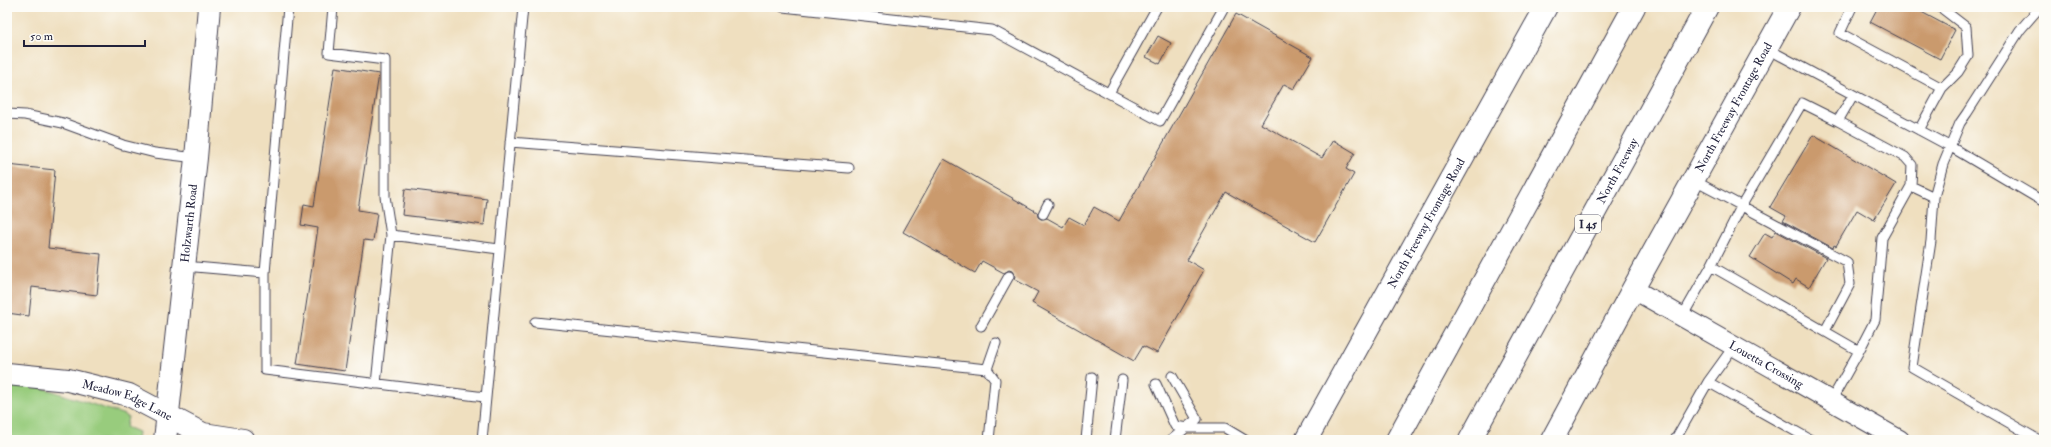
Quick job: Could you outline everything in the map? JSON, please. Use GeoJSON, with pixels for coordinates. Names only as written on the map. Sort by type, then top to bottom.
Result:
{"type":"FeatureCollection","features":[{"type":"Feature","properties":{"kind":"main road","name":"Holzwarth Road"},"geometry":{"type":"LineString","coordinates":[[165,440],[196,158],[209,7]]}},
{"type":"Feature","properties":{"kind":"main road","name":"North Freeway Frontage Road"},"geometry":{"type":"LineString","coordinates":[[1306,440],[1546,7]]}},
{"type":"Feature","properties":{"kind":"main road"},"geometry":{"type":"LineString","coordinates":[[1397,440],[1634,7]]}},
{"type":"Feature","properties":{"kind":"main road","name":"North Freeway"},"geometry":{"type":"LineString","coordinates":[[1470,440],[1707,7]]}},
{"type":"Feature","properties":{"kind":"main road","name":"North Freeway Frontage Road"},"geometry":{"type":"LineString","coordinates":[[1552,440],[1633,289],[1789,7]]}},
{"type":"Feature","properties":{"kind":"main road","name":"Meadow Edge Lane"},"geometry":{"type":"LineString","coordinates":[[7,374],[68,380],[129,395],[203,434],[243,440]]}},
{"type":"Feature","properties":{"kind":"street","name":"Louetta Crossing"},"geometry":{"type":"LineString","coordinates":[[1633,289],[1900,440]]}},
{"type":"Feature","properties":{"kind":"lane"},"geometry":{"type":"LineString","coordinates":[[288,7],[265,273],[265,370],[485,397]]}},
{"type":"Feature","properties":{"kind":"lane"},"geometry":{"type":"LineString","coordinates":[[333,7],[329,54],[385,60],[385,196],[391,235],[376,384]]}},
{"type":"Feature","properties":{"kind":"lane"},"geometry":{"type":"LineString","coordinates":[[482,440],[523,7]]}},
{"type":"Feature","properties":{"kind":"lane"},"geometry":{"type":"LineString","coordinates":[[783,7],[992,30],[1160,121],[1224,7]]}},
{"type":"Feature","properties":{"kind":"lane"},"geometry":{"type":"LineString","coordinates":[[1109,93],[1157,7]]}},
{"type":"Feature","properties":{"kind":"lane"},"geometry":{"type":"LineString","coordinates":[[1852,7],[1840,33],[1942,88]]}},
{"type":"Feature","properties":{"kind":"lane"},"geometry":{"type":"LineString","coordinates":[[1919,130],[1942,88],[1958,72],[1968,56],[1966,27],[1940,7]]}},
{"type":"Feature","properties":{"kind":"lane"},"geometry":{"type":"LineString","coordinates":[[2039,8],[2012,41],[1960,123],[1943,164],[1934,197],[1931,241],[1912,367],[2039,440]]}},
{"type":"Feature","properties":{"kind":"lane"},"geometry":{"type":"LineString","coordinates":[[1766,48],[1951,147],[2044,202]]}},
{"type":"Feature","properties":{"kind":"lane"},"geometry":{"type":"LineString","coordinates":[[1838,121],[1853,94]]}},
{"type":"Feature","properties":{"kind":"lane"},"geometry":{"type":"LineString","coordinates":[[1682,317],[1711,266],[1742,205],[1802,103],[1905,157],[1912,165],[1911,186],[1882,238],[1875,320],[1831,401]]}},
{"type":"Feature","properties":{"kind":"lane"},"geometry":{"type":"LineString","coordinates":[[7,114],[25,115],[63,123],[123,145],[156,153],[196,158]]}},
{"type":"Feature","properties":{"kind":"lane"},"geometry":{"type":"LineString","coordinates":[[510,142],[849,168]]}},
{"type":"Feature","properties":{"kind":"lane"},"geometry":{"type":"LineString","coordinates":[[1693,180],[1847,262],[1850,284],[1825,332]]}},
{"type":"Feature","properties":{"kind":"lane"},"geometry":{"type":"LineString","coordinates":[[1911,186],[1934,197]]}},
{"type":"Feature","properties":{"kind":"lane"},"geometry":{"type":"LineString","coordinates":[[1043,214],[1048,204]]}},
{"type":"Feature","properties":{"kind":"lane"},"geometry":{"type":"LineString","coordinates":[[391,235],[499,249]]}},
{"type":"Feature","properties":{"kind":"lane"},"geometry":{"type":"LineString","coordinates":[[184,266],[265,273]]}},
{"type":"Feature","properties":{"kind":"lane"},"geometry":{"type":"LineString","coordinates":[[1711,266],[1859,351]]}},
{"type":"Feature","properties":{"kind":"lane"},"geometry":{"type":"LineString","coordinates":[[981,326],[1009,276]]}},
{"type":"Feature","properties":{"kind":"lane"},"geometry":{"type":"LineString","coordinates":[[535,322],[986,369],[995,380],[990,440]]}},
{"type":"Feature","properties":{"kind":"lane"},"geometry":{"type":"LineString","coordinates":[[986,369],[996,343]]}},
{"type":"Feature","properties":{"kind":"lane"},"geometry":{"type":"LineString","coordinates":[[1675,440],[1708,382],[1734,346]]}},
{"type":"Feature","properties":{"kind":"lane"},"geometry":{"type":"LineString","coordinates":[[1171,440],[1188,428],[1197,419],[1172,376]]}},
{"type":"Feature","properties":{"kind":"lane"},"geometry":{"type":"LineString","coordinates":[[1086,440],[1092,377]]}},
{"type":"Feature","properties":{"kind":"lane"},"geometry":{"type":"LineString","coordinates":[[1115,440],[1122,380]]}},
{"type":"Feature","properties":{"kind":"lane"},"geometry":{"type":"LineString","coordinates":[[1708,382],[1811,440]]}},
{"type":"Feature","properties":{"kind":"lane"},"geometry":{"type":"LineString","coordinates":[[1156,384],[1175,426],[1188,428],[1225,428],[1245,440]]}},
{"type":"Feature","properties":{"kind":"green space"},"geometry":{"type":"Polygon","coordinates":[[[7,381],[37,386],[125,415],[128,417],[126,427],[138,432],[137,440],[7,440],[7,381]]]}},
{"type":"Feature","properties":{"kind":"building"},"geometry":{"type":"Polygon","coordinates":[[[1878,7],[1912,7],[1955,30],[1940,59],[1870,22],[1878,7]]]}},
{"type":"Feature","properties":{"kind":"building"},"geometry":{"type":"Polygon","coordinates":[[[1236,14],[1313,57],[1294,89],[1284,84],[1261,124],[1322,158],[1333,140],[1355,153],[1346,169],[1354,174],[1315,242],[1226,192],[1187,260],[1204,270],[1157,353],[1143,346],[1134,361],[1032,303],[1038,292],[1014,279],[1015,276],[1012,271],[1009,270],[1004,273],[982,261],[975,273],[903,232],[944,159],[1037,212],[1038,217],[1041,219],[1047,218],[1063,227],[1069,217],[1084,225],[1094,207],[1119,221],[1236,14]]]}},
{"type":"Feature","properties":{"kind":"building"},"geometry":{"type":"Polygon","coordinates":[[[1158,36],[1171,43],[1160,64],[1146,57],[1158,36]]]}},
{"type":"Feature","properties":{"kind":"building"},"geometry":{"type":"Polygon","coordinates":[[[335,67],[379,74],[358,210],[377,213],[373,241],[364,240],[345,371],[297,364],[318,228],[301,225],[304,204],[314,206],[335,67]]]}},
{"type":"Feature","properties":{"kind":"building"},"geometry":{"type":"Polygon","coordinates":[[[1813,135],[1896,184],[1874,220],[1857,210],[1836,246],[1834,245],[1833,248],[1783,221],[1786,216],[1770,207],[1813,135]]]}},
{"type":"Feature","properties":{"kind":"building"},"geometry":{"type":"Polygon","coordinates":[[[7,165],[55,170],[48,248],[101,254],[97,295],[32,287],[29,316],[7,313],[7,165]]]}},
{"type":"Feature","properties":{"kind":"building"},"geometry":{"type":"Polygon","coordinates":[[[405,189],[487,199],[484,225],[402,215],[405,189]]]}},
{"type":"Feature","properties":{"kind":"building"},"geometry":{"type":"Polygon","coordinates":[[[1776,231],[1826,258],[1809,287],[1796,279],[1793,284],[1750,257],[1765,233],[1772,237],[1776,231]]]}}]}
